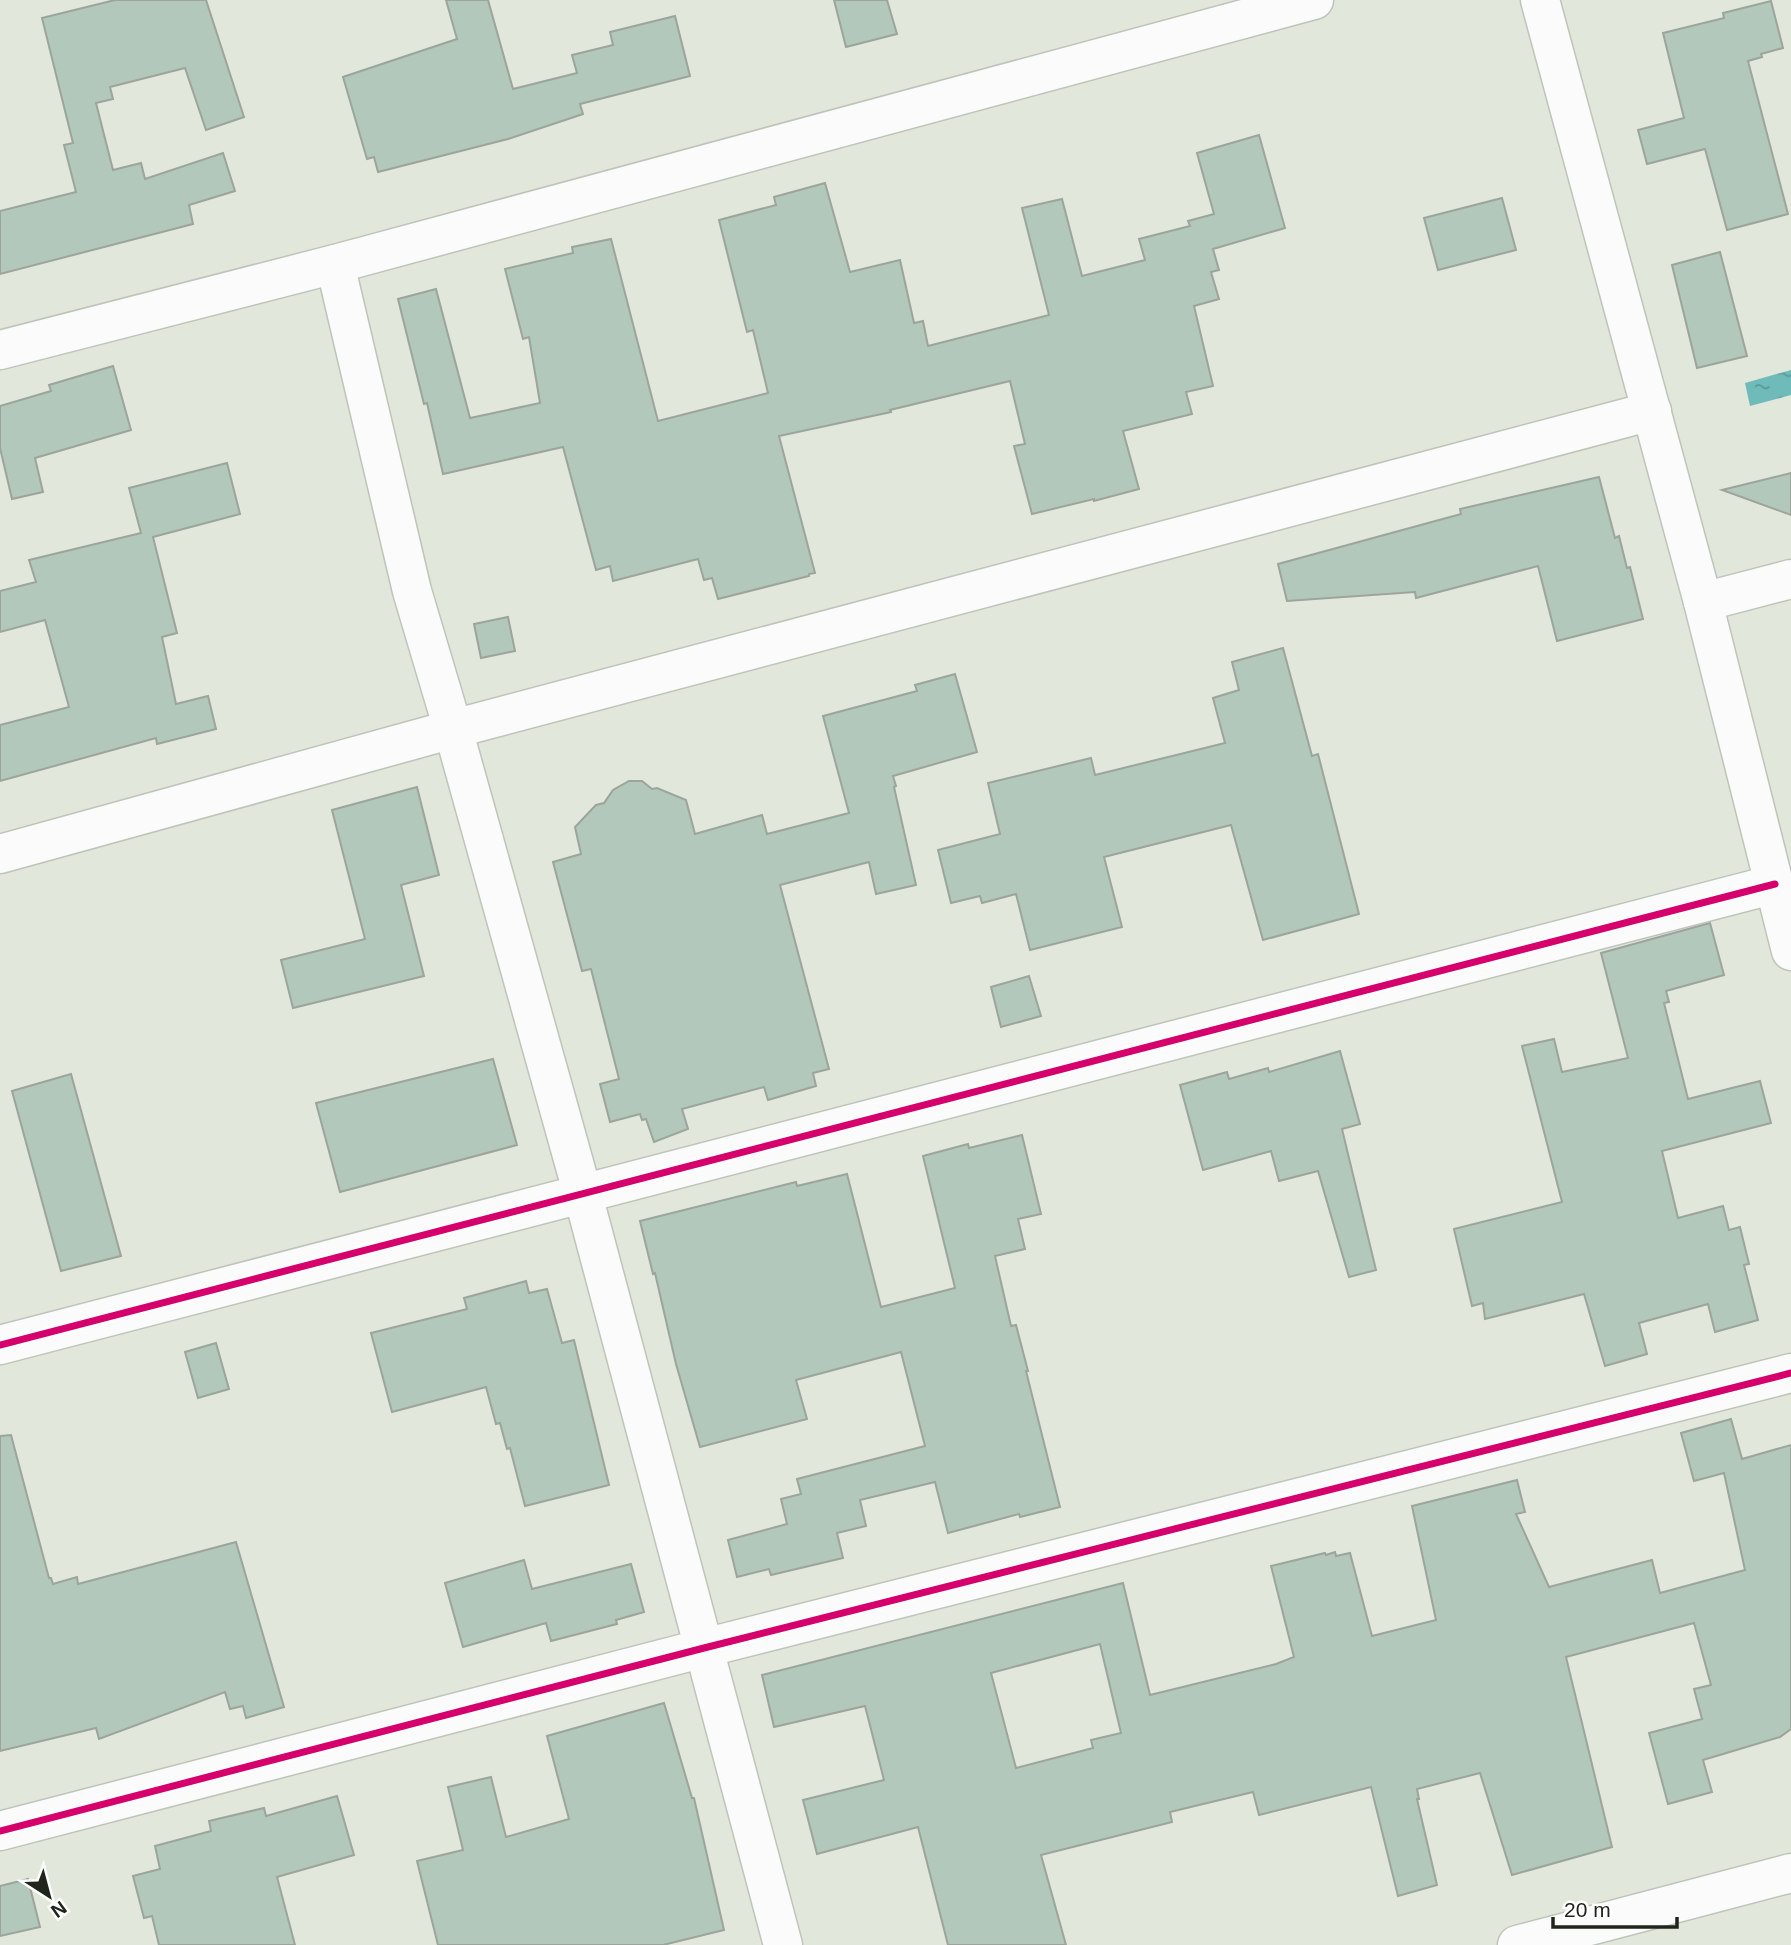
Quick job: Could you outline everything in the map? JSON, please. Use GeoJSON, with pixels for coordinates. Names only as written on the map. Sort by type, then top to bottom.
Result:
{"type":"FeatureCollection","features":[{"type":"Feature","properties":{"kind":"street"},"geometry":{"type":"LineString","coordinates":[[0,350],[335,264],[1314,0]]}},
{"type":"Feature","properties":{"kind":"street"},"geometry":{"type":"LineString","coordinates":[[1540,0],[1703,602],[1791,951]]}},
{"type":"Feature","properties":{"kind":"street"},"geometry":{"type":"LineString","coordinates":[[335,264],[412,591],[583,1195],[783,1945]]}},
{"type":"Feature","properties":{"kind":"street"},"geometry":{"type":"LineString","coordinates":[[0,854],[453,729],[1652,411]]}},
{"type":"Feature","properties":{"kind":"street"},"geometry":{"type":"LineString","coordinates":[[1703,602],[1791,579]]}},
{"type":"Feature","properties":{"kind":"street"},"geometry":{"type":"LineString","coordinates":[[0,1345],[1774,884]]}},
{"type":"Feature","properties":{"kind":"street"},"geometry":{"type":"LineString","coordinates":[[0,1831],[704,1648],[1791,1373]]}},
{"type":"Feature","properties":{"kind":"street"},"geometry":{"type":"LineString","coordinates":[[1517,1945],[1557,1940],[1791,1873]]}},
{"type":"Feature","properties":{"kind":"water"},"geometry":{"type":"Polygon","coordinates":[[[1791,370],[1791,395],[1750,406],[1745,383],[1791,370]]]}},
{"type":"Feature","properties":{"kind":"building"},"geometry":{"type":"Polygon","coordinates":[[[115,0],[206,0],[244,117],[206,130],[185,68],[110,87],[113,99],[96,103],[113,170],[141,163],[145,179],[223,153],[235,191],[189,205],[193,224],[0,274],[0,211],[76,192],[64,145],[73,143],[42,18],[115,0]]]}},
{"type":"Feature","properties":{"kind":"building"},"geometry":{"type":"Polygon","coordinates":[[[446,0],[488,0],[513,89],[577,73],[572,55],[613,45],[610,32],[675,16],[690,76],[580,104],[583,114],[508,139],[378,172],[374,157],[367,159],[343,77],[457,39],[446,0]]]}},
{"type":"Feature","properties":{"kind":"building"},"geometry":{"type":"Polygon","coordinates":[[[834,0],[887,0],[897,34],[846,47],[834,0]]]}},
{"type":"Feature","properties":{"kind":"building"},"geometry":{"type":"Polygon","coordinates":[[[1771,1],[1783,48],[1748,61],[1788,214],[1727,230],[1705,149],[1647,164],[1638,130],[1684,118],[1663,33],[1724,18],[1723,13],[1771,1]]]}},
{"type":"Feature","properties":{"kind":"building"},"geometry":{"type":"Polygon","coordinates":[[[1259,135],[1285,228],[1213,249],[1219,270],[1211,272],[1219,299],[1194,306],[1213,386],[1186,392],[1192,414],[1123,431],[1139,489],[1032,514],[1014,446],[1025,444],[1010,381],[890,410],[891,412],[779,436],[815,573],[718,599],[712,578],[704,580],[698,559],[613,581],[610,566],[596,570],[563,447],[443,474],[427,403],[424,404],[398,299],[436,289],[470,418],[540,403],[529,337],[523,339],[505,269],[573,253],[572,247],[611,239],[658,421],[768,393],[753,330],[747,332],[719,220],[776,205],[774,197],[825,183],[850,272],[900,260],[914,323],[923,321],[928,346],[1049,315],[1022,208],[1062,199],[1082,276],[1145,260],[1139,239],[1190,226],[1188,221],[1214,214],[1197,153],[1259,135]]]}},
{"type":"Feature","properties":{"kind":"building"},"geometry":{"type":"Polygon","coordinates":[[[1502,198],[1516,250],[1438,270],[1424,218],[1502,198]]]}},
{"type":"Feature","properties":{"kind":"building"},"geometry":{"type":"Polygon","coordinates":[[[1720,252],[1747,356],[1697,368],[1672,265],[1720,252]]]}},
{"type":"Feature","properties":{"kind":"building"},"geometry":{"type":"Polygon","coordinates":[[[113,366],[131,430],[35,458],[43,492],[12,499],[0,448],[0,406],[51,391],[49,385],[113,366]]]}},
{"type":"Feature","properties":{"kind":"building"},"geometry":{"type":"Polygon","coordinates":[[[227,463],[240,514],[153,537],[177,633],[162,637],[176,704],[208,696],[216,729],[157,744],[156,738],[0,781],[0,725],[69,707],[45,620],[0,632],[0,591],[36,582],[29,560],[141,533],[129,488],[227,463]]]}},
{"type":"Feature","properties":{"kind":"building"},"geometry":{"type":"Polygon","coordinates":[[[1791,473],[1791,515],[1722,490],[1791,473]]]}},
{"type":"Feature","properties":{"kind":"building"},"geometry":{"type":"Polygon","coordinates":[[[1599,477],[1615,538],[1619,536],[1627,568],[1630,567],[1643,619],[1557,641],[1538,566],[1416,598],[1415,592],[1287,601],[1278,564],[1461,514],[1460,509],[1599,477]]]}},
{"type":"Feature","properties":{"kind":"building"},"geometry":{"type":"Polygon","coordinates":[[[508,617],[515,651],[481,658],[474,624],[508,617]]]}},
{"type":"Feature","properties":{"kind":"building"},"geometry":{"type":"Polygon","coordinates":[[[1283,648],[1312,756],[1318,754],[1359,914],[1263,940],[1231,825],[1104,857],[1122,927],[1030,950],[1016,894],[982,903],[980,896],[951,903],[938,850],[1000,834],[988,783],[1091,758],[1095,775],[1225,743],[1213,698],[1239,690],[1232,662],[1283,648]]]}},
{"type":"Feature","properties":{"kind":"building"},"geometry":{"type":"Polygon","coordinates":[[[955,674],[977,752],[893,776],[916,885],[876,894],[869,862],[780,885],[829,1069],[813,1073],[816,1086],[768,1100],[764,1087],[682,1109],[688,1129],[654,1142],[646,1119],[642,1120],[640,1114],[610,1122],[600,1084],[619,1079],[591,969],[582,971],[553,862],[581,854],[575,827],[596,805],[604,803],[613,790],[629,781],[642,781],[652,789],[657,788],[686,800],[695,834],[762,815],[767,834],[849,813],[823,716],[917,691],[915,685],[955,674]]]}},
{"type":"Feature","properties":{"kind":"building"},"geometry":{"type":"Polygon","coordinates":[[[417,787],[439,875],[401,885],[424,976],[293,1008],[281,960],[365,939],[332,810],[417,787]]]}},
{"type":"Feature","properties":{"kind":"building"},"geometry":{"type":"Polygon","coordinates":[[[1710,923],[1724,975],[1666,991],[1669,1002],[1664,1003],[1688,1099],[1760,1081],[1771,1123],[1662,1151],[1678,1218],[1723,1206],[1729,1230],[1740,1227],[1749,1264],[1744,1265],[1758,1320],[1715,1332],[1708,1304],[1639,1323],[1647,1354],[1605,1366],[1584,1294],[1485,1319],[1483,1303],[1472,1306],[1454,1229],[1562,1202],[1522,1046],[1554,1039],[1562,1072],[1628,1058],[1601,953],[1710,923]]]}},
{"type":"Feature","properties":{"kind":"building"},"geometry":{"type":"Polygon","coordinates":[[[1029,976],[1041,1016],[1001,1027],[991,987],[1029,976]]]}},
{"type":"Feature","properties":{"kind":"building"},"geometry":{"type":"Polygon","coordinates":[[[1340,1051],[1360,1124],[1342,1129],[1376,1270],[1349,1277],[1318,1171],[1279,1181],[1271,1151],[1203,1170],[1180,1085],[1227,1072],[1229,1079],[1268,1068],[1269,1072],[1340,1051]]]}},
{"type":"Feature","properties":{"kind":"building"},"geometry":{"type":"Polygon","coordinates":[[[493,1059],[517,1145],[340,1192],[316,1103],[493,1059]]]}},
{"type":"Feature","properties":{"kind":"building"},"geometry":{"type":"Polygon","coordinates":[[[71,1074],[121,1256],[61,1271],[12,1091],[71,1074]]]}},
{"type":"Feature","properties":{"kind":"building"},"geometry":{"type":"Polygon","coordinates":[[[1022,1135],[1041,1214],[1018,1219],[1025,1249],[995,1256],[1011,1326],[1016,1325],[1028,1371],[1060,1507],[1020,1517],[1019,1514],[948,1533],[935,1482],[860,1500],[866,1526],[837,1533],[843,1558],[771,1575],[769,1569],[737,1577],[728,1540],[787,1524],[781,1499],[801,1494],[797,1479],[925,1446],[901,1352],[796,1380],[807,1419],[700,1447],[640,1221],[796,1182],[797,1186],[847,1174],[881,1307],[955,1288],[923,1156],[968,1144],[969,1148],[1022,1135]]]}},
{"type":"Feature","properties":{"kind":"building"},"geometry":{"type":"Polygon","coordinates":[[[526,1281],[529,1293],[547,1289],[562,1343],[574,1340],[609,1485],[525,1506],[510,1448],[507,1449],[500,1423],[496,1424],[486,1387],[392,1412],[371,1333],[467,1309],[464,1298],[526,1281]]]}},
{"type":"Feature","properties":{"kind":"building"},"geometry":{"type":"Polygon","coordinates":[[[216,1343],[229,1389],[198,1398],[185,1352],[216,1343]]]}},
{"type":"Feature","properties":{"kind":"building"},"geometry":{"type":"Polygon","coordinates":[[[1731,1419],[1742,1459],[1791,1445],[1791,1729],[1780,1737],[1703,1760],[1712,1792],[1668,1804],[1649,1733],[1702,1719],[1694,1689],[1711,1685],[1694,1623],[1566,1657],[1612,1847],[1512,1875],[1480,1773],[1417,1789],[1437,1885],[1398,1896],[1371,1787],[1259,1815],[1253,1792],[1170,1812],[1172,1822],[1041,1855],[1066,1945],[948,1945],[918,1827],[817,1854],[803,1800],[884,1780],[865,1706],[774,1727],[762,1675],[1123,1583],[1150,1695],[1276,1664],[1294,1657],[1271,1566],[1325,1553],[1335,1552],[1336,1556],[1350,1553],[1372,1636],[1436,1620],[1412,1506],[1517,1480],[1525,1512],[1516,1514],[1549,1587],[1652,1560],[1660,1593],[1745,1570],[1724,1473],[1694,1481],[1681,1433],[1731,1419]],[[1100,1644],[991,1673],[1016,1768],[1093,1748],[1091,1740],[1121,1733],[1100,1644]]]}},
{"type":"Feature","properties":{"kind":"building"},"geometry":{"type":"Polygon","coordinates":[[[11,1435],[49,1578],[53,1584],[77,1577],[78,1584],[236,1542],[284,1707],[246,1718],[243,1706],[230,1709],[225,1692],[99,1739],[96,1728],[0,1751],[0,1436],[11,1435]]]}},
{"type":"Feature","properties":{"kind":"building"},"geometry":{"type":"Polygon","coordinates":[[[524,1560],[532,1589],[631,1564],[644,1612],[616,1620],[617,1624],[551,1641],[546,1623],[463,1647],[445,1583],[524,1560]]]}},
{"type":"Feature","properties":{"kind":"building"},"geometry":{"type":"Polygon","coordinates":[[[664,1703],[694,1798],[724,1930],[663,1945],[438,1945],[417,1861],[463,1850],[448,1787],[491,1777],[506,1837],[569,1819],[547,1736],[664,1703]]]}},
{"type":"Feature","properties":{"kind":"building"},"geometry":{"type":"Polygon","coordinates":[[[337,1796],[354,1855],[277,1877],[295,1945],[159,1945],[152,1916],[144,1918],[133,1876],[160,1869],[155,1846],[211,1831],[209,1821],[264,1808],[266,1816],[337,1796]]]}},
{"type":"Feature","properties":{"kind":"building"},"geometry":{"type":"Polygon","coordinates":[[[28,1879],[40,1927],[0,1936],[0,1886],[28,1879]]]}},
{"type":"Feature","properties":{"kind":"cycle path"},"geometry":{"type":"LineString","coordinates":[[0,1345],[1775,884]]}},
{"type":"Feature","properties":{"kind":"cycle path"},"geometry":{"type":"LineString","coordinates":[[0,1831],[704,1648],[1791,1373]]}}]}
